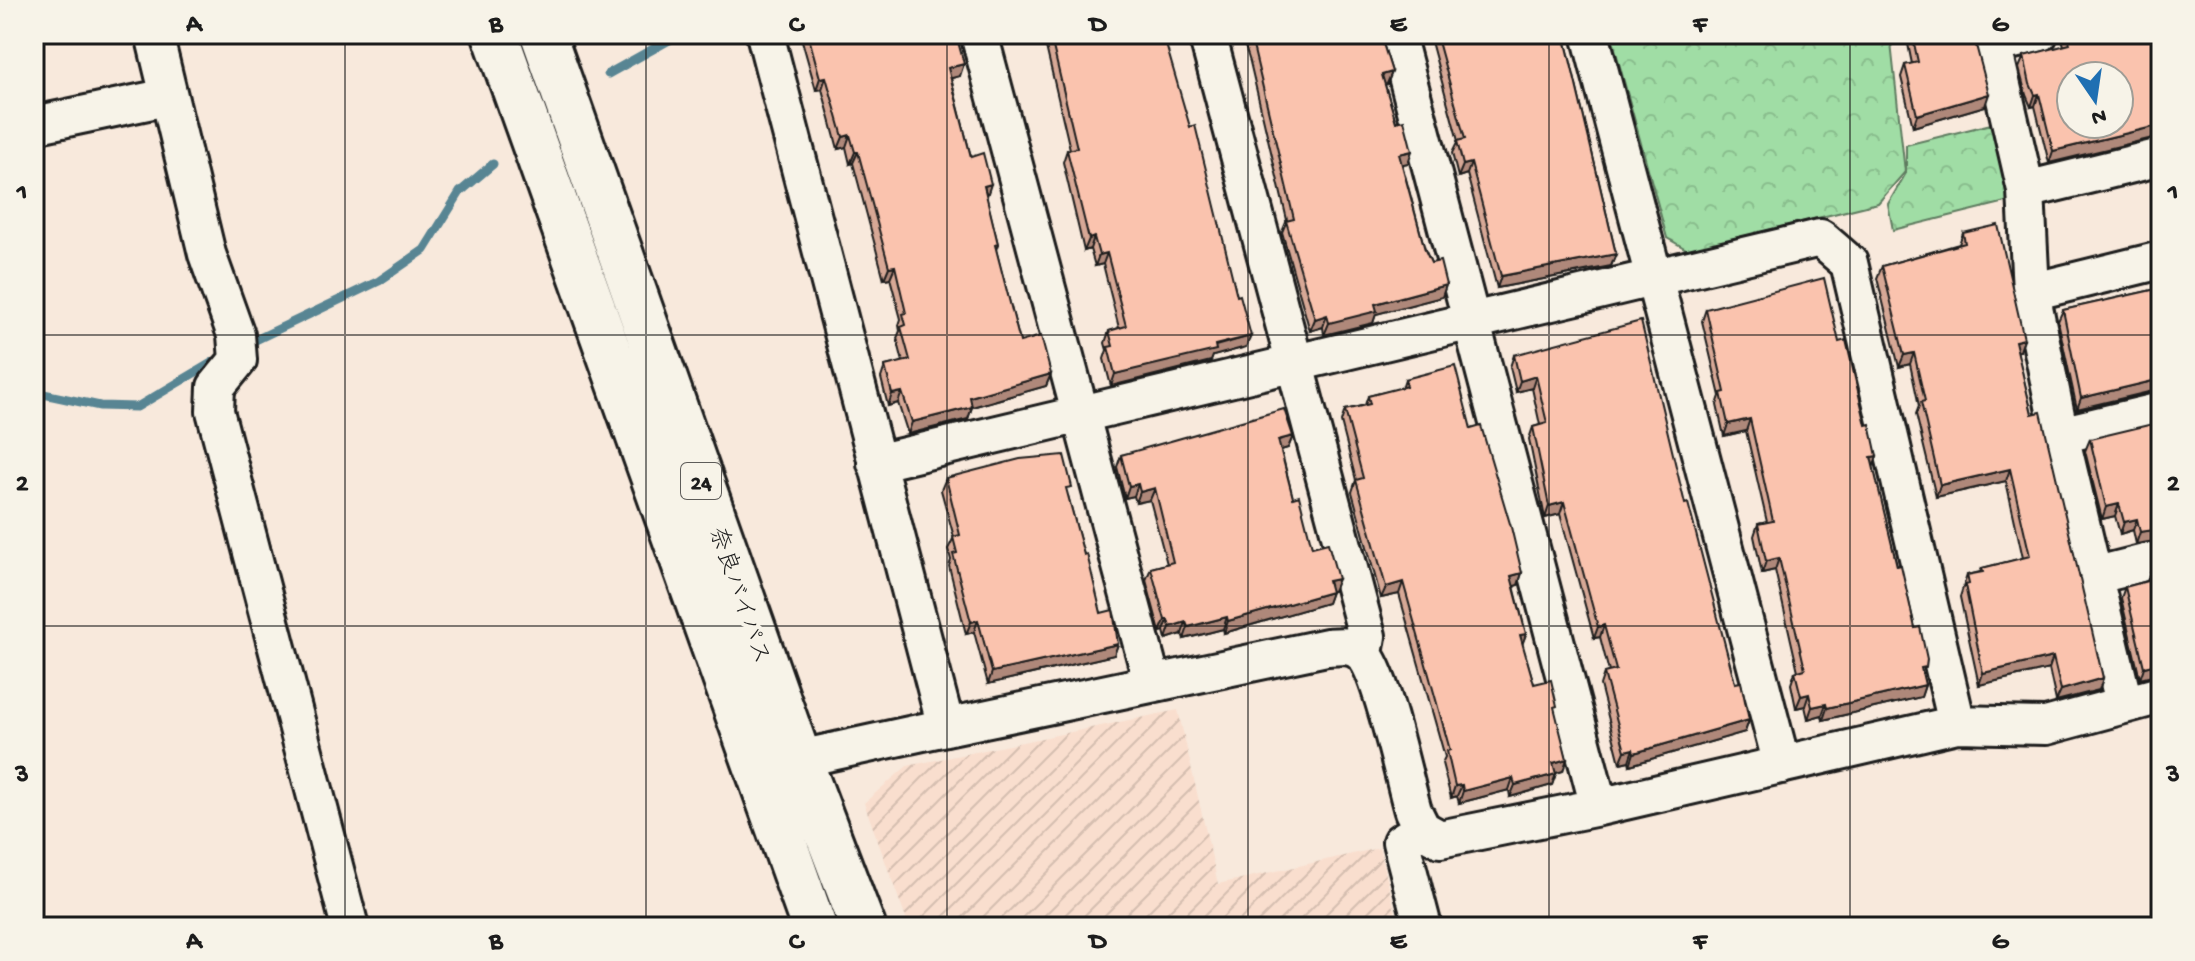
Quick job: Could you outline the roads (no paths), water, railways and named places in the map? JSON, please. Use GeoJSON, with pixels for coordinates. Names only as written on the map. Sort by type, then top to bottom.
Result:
{"type":"FeatureCollection","features":[{"type":"Feature","properties":{"kind":"highway","name":"奈良バイパス"},"geometry":{"type":"LineString","coordinates":[[495,34],[814,927]]}},
{"type":"Feature","properties":{"kind":"highway","name":"奈良バイパス"},"geometry":{"type":"LineString","coordinates":[[543,34],[799,759],[863,927]]}},
{"type":"Feature","properties":{"kind":"street"},"geometry":{"type":"LineString","coordinates":[[154,34],[207,254],[237,348],[216,387],[215,411],[350,927]]}},
{"type":"Feature","properties":{"kind":"street"},"geometry":{"type":"LineString","coordinates":[[765,34],[946,727]]}},
{"type":"Feature","properties":{"kind":"street"},"geometry":{"type":"LineString","coordinates":[[979,34],[1152,682]]}},
{"type":"Feature","properties":{"kind":"street"},"geometry":{"type":"LineString","coordinates":[[1207,34],[1367,636],[1364,654],[1375,677],[1413,811],[1422,829],[1440,839],[1460,838],[1957,724],[2046,726],[2161,695]]}},
{"type":"Feature","properties":{"kind":"street"},"geometry":{"type":"LineString","coordinates":[[1396,34],[1599,807]]}},
{"type":"Feature","properties":{"kind":"street"},"geometry":{"type":"LineString","coordinates":[[1590,34],[1782,765]]}},
{"type":"Feature","properties":{"kind":"street"},"geometry":{"type":"LineString","coordinates":[[2039,34],[1991,40],[2026,190],[2031,292],[2060,435],[2124,703]]}},
{"type":"Feature","properties":{"kind":"street"},"geometry":{"type":"LineString","coordinates":[[34,125],[167,97]]}},
{"type":"Feature","properties":{"kind":"street"},"geometry":{"type":"LineString","coordinates":[[2026,190],[2161,157]]}},
{"type":"Feature","properties":{"kind":"street"},"geometry":{"type":"LineString","coordinates":[[876,463],[1820,238],[1849,263],[1957,724]]}},
{"type":"Feature","properties":{"kind":"street"},"geometry":{"type":"LineString","coordinates":[[2031,292],[2161,260]]}},
{"type":"Feature","properties":{"kind":"street"},"geometry":{"type":"LineString","coordinates":[[2060,435],[2161,411]]}},
{"type":"Feature","properties":{"kind":"street"},"geometry":{"type":"LineString","coordinates":[[2093,576],[2161,559]]}},
{"type":"Feature","properties":{"kind":"street"},"geometry":{"type":"LineString","coordinates":[[799,759],[1327,647],[1349,646],[1364,654]]}},
{"type":"Feature","properties":{"kind":"street"},"geometry":{"type":"LineString","coordinates":[[1422,829],[1401,842],[1423,927]]}},
{"type":"Feature","properties":{"kind":"waterway"},"geometry":{"type":"LineString","coordinates":[[608,74],[680,34]]}},
{"type":"Feature","properties":{"kind":"waterway"},"geometry":{"type":"LineString","coordinates":[[243,346],[379,281],[424,250],[460,192],[493,164]]}},
{"type":"Feature","properties":{"kind":"waterway"},"geometry":{"type":"LineString","coordinates":[[34,392],[100,406],[137,407],[223,356]]}}]}
